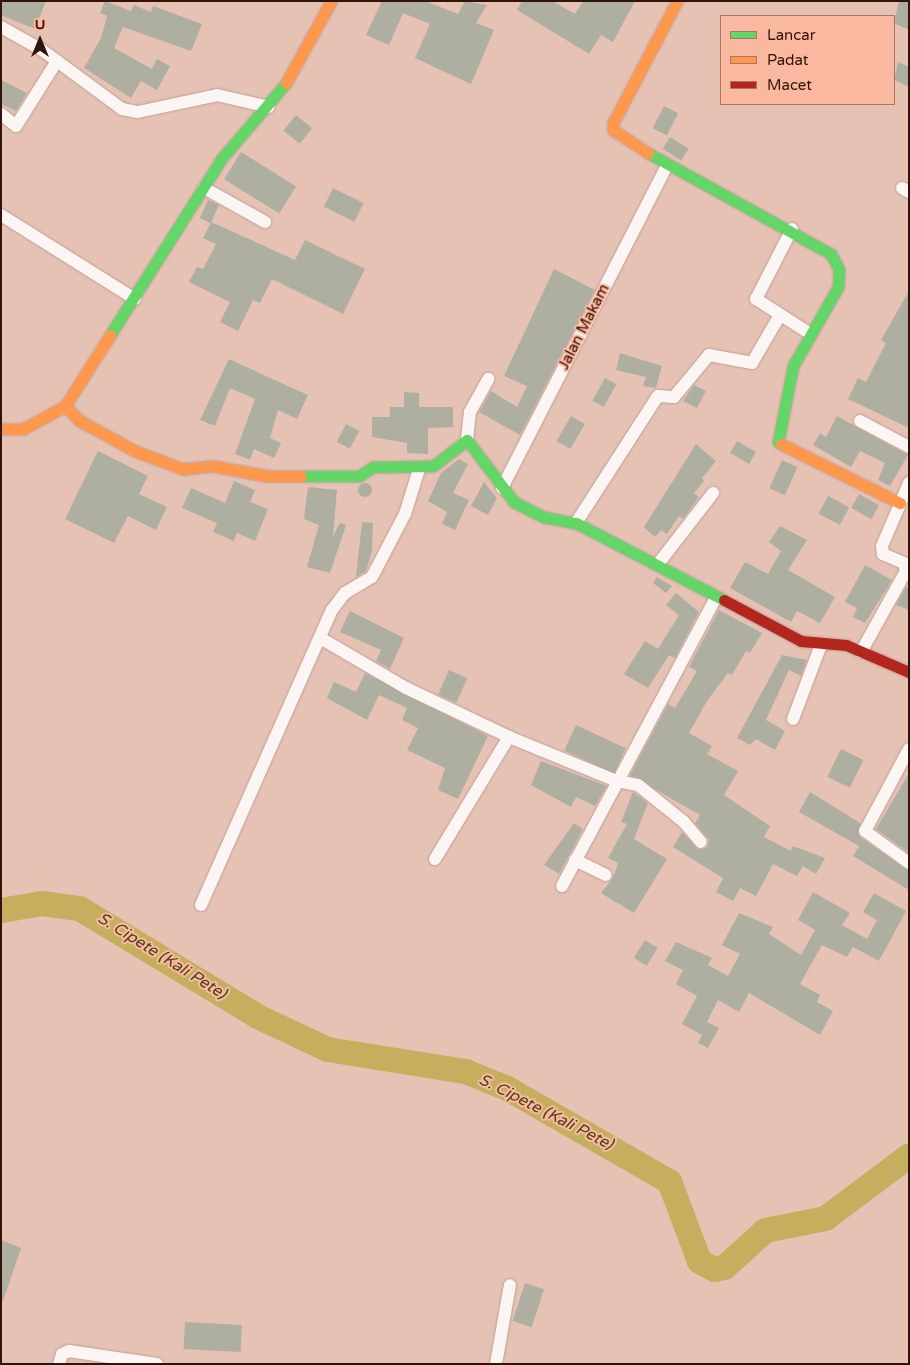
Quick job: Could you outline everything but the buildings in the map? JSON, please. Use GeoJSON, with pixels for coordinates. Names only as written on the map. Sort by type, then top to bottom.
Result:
{"type":"FeatureCollection","features":[{"type":"Feature","properties":{"kind":"street"},"geometry":{"type":"LineString","coordinates":[[1,429],[23,429],[65,406],[135,299],[222,158],[269,107],[296,72],[331,1]]}},
{"type":"Feature","properties":{"kind":"street"},"geometry":{"type":"LineString","coordinates":[[677,1],[612,126],[615,132],[667,166],[792,230],[831,254],[839,270],[838,287],[809,333],[790,379],[790,396],[778,433],[780,446],[900,503]]}},
{"type":"Feature","properties":{"kind":"street"},"geometry":{"type":"LineString","coordinates":[[1,27],[57,60],[122,110],[138,112],[217,95],[269,107]]}},
{"type":"Feature","properties":{"kind":"street"},"geometry":{"type":"LineString","coordinates":[[1,114],[16,126],[57,60]]}},
{"type":"Feature","properties":{"kind":"street","name":"Jalan Makam"},"geometry":{"type":"LineString","coordinates":[[502,488],[667,166]]}},
{"type":"Feature","properties":{"kind":"street"},"geometry":{"type":"LineString","coordinates":[[204,188],[265,222]]}},
{"type":"Feature","properties":{"kind":"street"},"geometry":{"type":"LineString","coordinates":[[1,215],[135,299]]}},
{"type":"Feature","properties":{"kind":"street"},"geometry":{"type":"LineString","coordinates":[[792,230],[756,295],[758,302],[809,333]]}},
{"type":"Feature","properties":{"kind":"street"},"geometry":{"type":"LineString","coordinates":[[576,523],[658,396],[674,397],[709,355],[752,363],[780,315]]}},
{"type":"Feature","properties":{"kind":"street"},"geometry":{"type":"LineString","coordinates":[[488,378],[470,412],[467,440],[514,502],[544,517],[576,523],[658,564],[716,598],[800,641],[821,645],[846,645],[909,672]]}},
{"type":"Feature","properties":{"kind":"street"},"geometry":{"type":"LineString","coordinates":[[65,406],[80,421],[127,446],[183,469],[213,466],[266,476],[324,479],[359,476],[374,467],[419,469],[445,459],[467,440]]}},
{"type":"Feature","properties":{"kind":"street"},"geometry":{"type":"LineString","coordinates":[[860,421],[909,447]]}},
{"type":"Feature","properties":{"kind":"street"},"geometry":{"type":"LineString","coordinates":[[201,905],[322,639],[332,610],[345,594],[372,577],[384,556],[419,469]]}},
{"type":"Feature","properties":{"kind":"street"},"geometry":{"type":"LineString","coordinates":[[861,652],[906,570],[904,564],[883,554],[882,546],[909,483]]}},
{"type":"Feature","properties":{"kind":"street"},"geometry":{"type":"LineString","coordinates":[[658,564],[713,493]]}},
{"type":"Feature","properties":{"kind":"street"},"geometry":{"type":"LineString","coordinates":[[562,886],[716,598]]}},
{"type":"Feature","properties":{"kind":"street"},"geometry":{"type":"LineString","coordinates":[[322,639],[406,688],[509,737],[649,792],[701,842]]}},
{"type":"Feature","properties":{"kind":"street"},"geometry":{"type":"LineString","coordinates":[[793,719],[821,645]]}},
{"type":"Feature","properties":{"kind":"street"},"geometry":{"type":"LineString","coordinates":[[435,859],[509,737]]}},
{"type":"Feature","properties":{"kind":"street"},"geometry":{"type":"LineString","coordinates":[[909,749],[865,831],[909,863]]}},
{"type":"Feature","properties":{"kind":"street"},"geometry":{"type":"LineString","coordinates":[[575,860],[606,874]]}},
{"type":"Feature","properties":{"kind":"street"},"geometry":{"type":"LineString","coordinates":[[496,1364],[510,1285]]}},
{"type":"Feature","properties":{"kind":"street"},"geometry":{"type":"LineString","coordinates":[[59,1364],[62,1354],[69,1351],[157,1364]]}},
{"type":"Feature","properties":{"kind":"waterway","name":"S. Cipete (Kali Pete)"},"geometry":{"type":"LineString","coordinates":[[1,910],[42,903],[79,908],[257,1016],[327,1049],[465,1071],[507,1088],[669,1181],[699,1261],[714,1269],[724,1267],[765,1230],[825,1218],[909,1155]]}},
{"type":"Feature","properties":{"kind":"traffic: fast"},"geometry":{"type":"LineString","coordinates":[[110,335],[222,158],[286,83]]}},
{"type":"Feature","properties":{"kind":"traffic: fast"},"geometry":{"type":"LineString","coordinates":[[648,153],[831,254],[839,270],[838,287],[793,366],[778,442],[781,444]]}},
{"type":"Feature","properties":{"kind":"traffic: fast"},"geometry":{"type":"LineString","coordinates":[[301,476],[359,476],[373,467],[433,466],[467,440],[514,502],[544,517],[576,523],[724,600]]}},
{"type":"Feature","properties":{"kind":"traffic: slow"},"geometry":{"type":"LineString","coordinates":[[286,83],[331,1]]}},
{"type":"Feature","properties":{"kind":"traffic: slow"},"geometry":{"type":"LineString","coordinates":[[648,153],[613,130],[613,123],[677,1]]}},
{"type":"Feature","properties":{"kind":"traffic: slow"},"geometry":{"type":"LineString","coordinates":[[1,429],[23,429],[65,406],[110,335]]}},
{"type":"Feature","properties":{"kind":"traffic: slow"},"geometry":{"type":"LineString","coordinates":[[65,406],[80,421],[135,451],[183,469],[213,466],[267,476],[301,476]]}},
{"type":"Feature","properties":{"kind":"traffic: slow"},"geometry":{"type":"LineString","coordinates":[[781,444],[900,503]]}},
{"type":"Feature","properties":{"kind":"traffic: jam"},"geometry":{"type":"LineString","coordinates":[[724,600],[801,641],[846,645],[909,672]]}}]}
